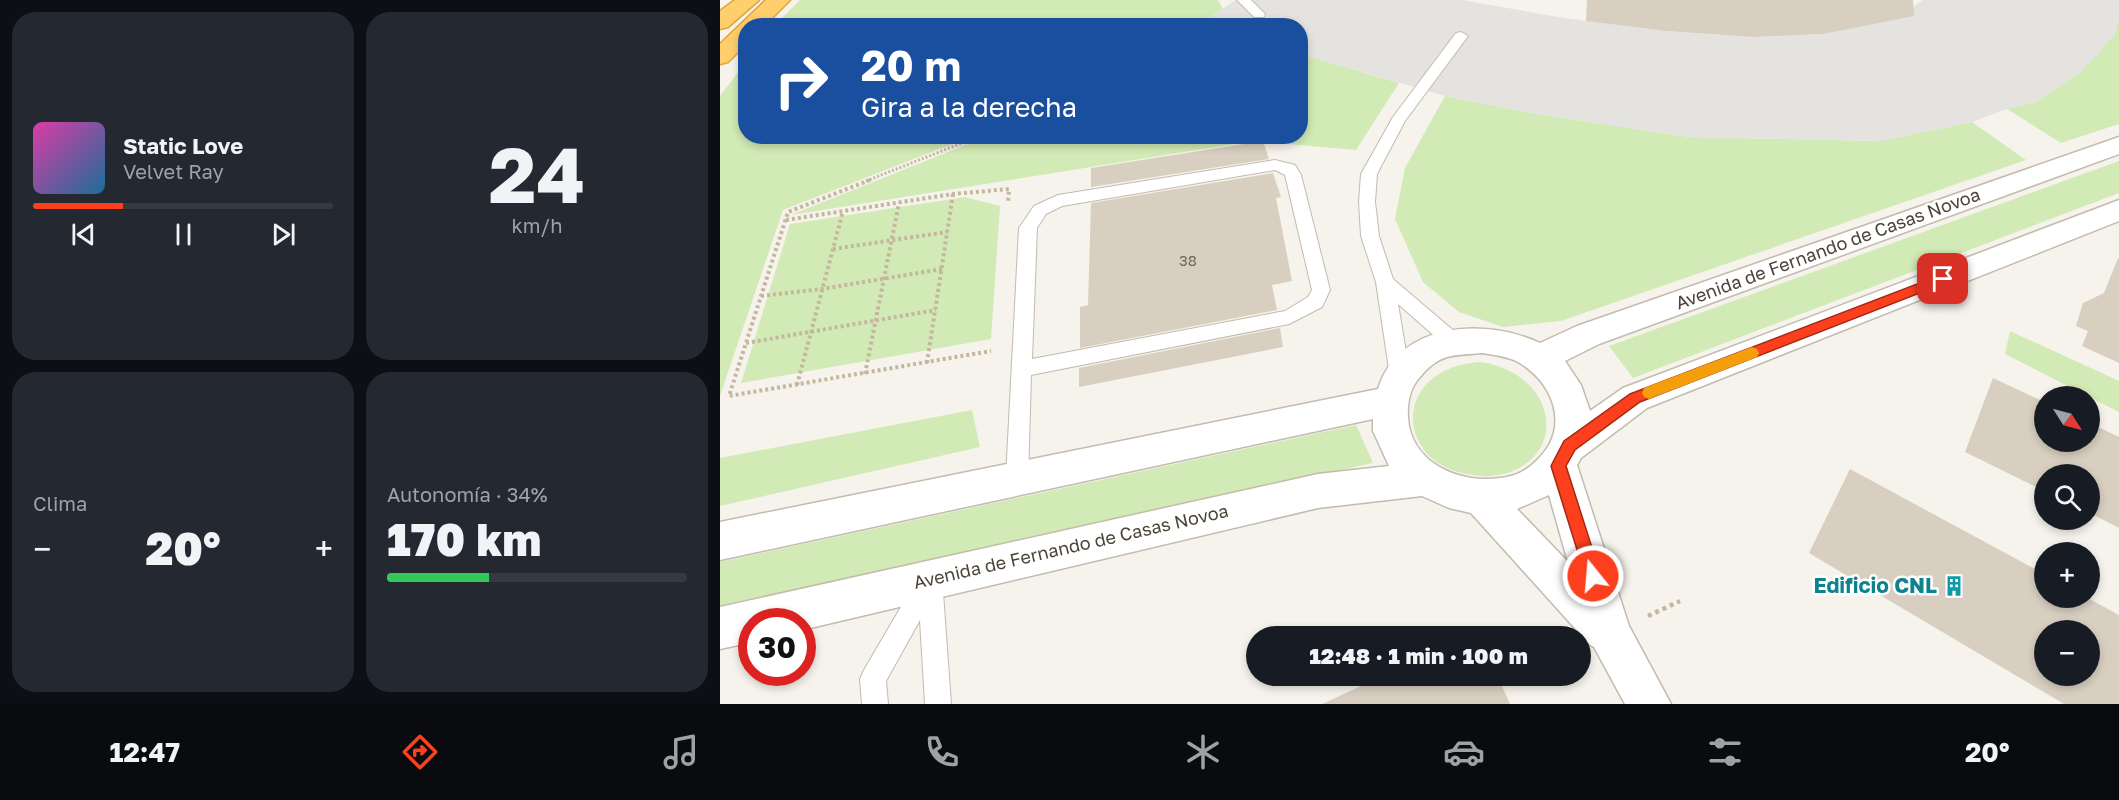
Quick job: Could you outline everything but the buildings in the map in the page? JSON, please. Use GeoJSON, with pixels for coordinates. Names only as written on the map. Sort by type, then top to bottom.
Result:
{"type":"FeatureCollection","features":[{"type":"Feature","properties":{"kind":"highway"},"geometry":{"type":"LineString","coordinates":[[720,22],[748,0]]}},
{"type":"Feature","properties":{"kind":"highway"},"geometry":{"type":"LineString","coordinates":[[760,18],[779,0]]}},
{"type":"Feature","properties":{"kind":"highway"},"geometry":{"type":"LineString","coordinates":[[720,57],[738,39]]}},
{"type":"Feature","properties":{"kind":"street","name":"Avenida de Fernando de Casas Novoa"},"geometry":{"type":"LineString","coordinates":[[1539,358],[1588,335],[2119,145]]}},
{"type":"Feature","properties":{"kind":"street"},"geometry":{"type":"LineString","coordinates":[[1648,704],[1628,627],[1564,456],[1574,421],[1570,397],[1557,376],[1539,358],[1513,345],[1483,340],[1454,342],[1432,349],[1414,361],[1395,388],[1388,422],[1394,443],[1406,462],[1425,479],[1451,492],[1482,498],[1512,494],[1538,483],[1564,456],[1635,398],[2119,210]]}},
{"type":"Feature","properties":{"kind":"street"},"geometry":{"type":"LineString","coordinates":[[720,541],[1017,478],[1395,388]]}},
{"type":"Feature","properties":{"kind":"street","name":"Avenida de Fernando de Casas Novoa"},"geometry":{"type":"LineString","coordinates":[[720,628],[1318,491],[1425,479]]}},
{"type":"Feature","properties":{"kind":"street"},"geometry":{"type":"LineString","coordinates":[[1482,498],[1628,627]]}},
{"type":"Feature","properties":{"kind":"lane"},"geometry":{"type":"LineString","coordinates":[[1243,0],[1259,14]]}},
{"type":"Feature","properties":{"kind":"lane"},"geometry":{"type":"LineString","coordinates":[[1395,388],[1385,282],[1370,236],[1367,202],[1369,174],[1398,120],[1461,36]]}},
{"type":"Feature","properties":{"kind":"lane"},"geometry":{"type":"LineString","coordinates":[[1017,478],[1028,228],[1040,210],[1058,201],[1275,165],[1289,169],[1293,175],[1322,290],[1315,302],[1289,317],[1022,369]]}},
{"type":"Feature","properties":{"kind":"lane"},"geometry":{"type":"LineString","coordinates":[[1385,282],[1454,342]]}},
{"type":"Feature","properties":{"kind":"lane"},"geometry":{"type":"LineString","coordinates":[[874,704],[873,679],[930,579]]}},
{"type":"Feature","properties":{"kind":"lane"},"geometry":{"type":"LineString","coordinates":[[930,579],[938,704]]}},
{"type":"Feature","properties":{"kind":"path"},"geometry":{"type":"LineString","coordinates":[[960,144],[788,212],[729,396],[999,350]]}},
{"type":"Feature","properties":{"kind":"path"},"geometry":{"type":"LineString","coordinates":[[786,220],[953,194],[1009,189],[1008,212]]}},
{"type":"Feature","properties":{"kind":"path"},"geometry":{"type":"LineString","coordinates":[[927,363],[953,194]]}},
{"type":"Feature","properties":{"kind":"path"},"geometry":{"type":"LineString","coordinates":[[865,374],[899,202]]}},
{"type":"Feature","properties":{"kind":"path"},"geometry":{"type":"LineString","coordinates":[[797,386],[843,211]]}},
{"type":"Feature","properties":{"kind":"path"},"geometry":{"type":"LineString","coordinates":[[832,249],[947,232]]}},
{"type":"Feature","properties":{"kind":"path"},"geometry":{"type":"LineString","coordinates":[[761,296],[822,289],[942,269]]}},
{"type":"Feature","properties":{"kind":"path"},"geometry":{"type":"LineString","coordinates":[[746,343],[936,310]]}},
{"type":"Feature","properties":{"kind":"path"},"geometry":{"type":"LineString","coordinates":[[1628,627],[1680,601]]}},
{"type":"Feature","properties":{"kind":"green space"},"geometry":{"type":"Polygon","coordinates":[[[800,0],[1218,0],[1223,9],[1209,18],[782,18],[800,0]]]}},
{"type":"Feature","properties":{"kind":"green space"},"geometry":{"type":"Polygon","coordinates":[[[2119,19],[2119,124],[2061,143],[2007,109],[2036,102],[2113,37],[2119,19]]]}},
{"type":"Feature","properties":{"kind":"green space"},"geometry":{"type":"Polygon","coordinates":[[[1308,56],[1399,83],[1356,150],[1287,144],[1308,144],[1308,56]]]}},
{"type":"Feature","properties":{"kind":"green space"},"geometry":{"type":"Polygon","coordinates":[[[738,72],[738,144],[952,144],[783,210],[720,396],[720,96],[738,72]]]}},
{"type":"Feature","properties":{"kind":"green space"},"geometry":{"type":"Polygon","coordinates":[[[1445,96],[1538,114],[1689,137],[1879,141],[1972,122],[2026,160],[1561,321],[1503,327],[1459,312],[1423,282],[1395,219],[1405,168],[1445,96]]]}},
{"type":"Feature","properties":{"kind":"green space"},"geometry":{"type":"Polygon","coordinates":[[[968,144],[1234,144],[791,215],[968,144]]]}},
{"type":"Feature","properties":{"kind":"green space"},"geometry":{"type":"Polygon","coordinates":[[[2119,161],[2119,193],[1633,378],[1609,346],[2119,161]]]}},
{"type":"Feature","properties":{"kind":"green space"},"geometry":{"type":"Polygon","coordinates":[[[965,197],[1000,206],[991,339],[741,383],[790,224],[965,197]]]}},
{"type":"Feature","properties":{"kind":"green space"},"geometry":{"type":"Polygon","coordinates":[[[2010,331],[2119,381],[2119,412],[2100,402],[2100,386],[2068,386],[2005,354],[2010,331]]]}},
{"type":"Feature","properties":{"kind":"green space"},"geometry":{"type":"Polygon","coordinates":[[[1481,362],[1508,370],[1528,383],[1540,401],[1546,420],[1544,439],[1535,456],[1517,469],[1490,476],[1474,475],[1447,468],[1428,455],[1417,437],[1413,417],[1417,398],[1430,381],[1451,368],[1481,362]]]}},
{"type":"Feature","properties":{"kind":"green space"},"geometry":{"type":"Polygon","coordinates":[[[972,410],[980,447],[720,506],[720,458],[972,410]]]}},
{"type":"Feature","properties":{"kind":"green space"},"geometry":{"type":"Polygon","coordinates":[[[1356,425],[1373,463],[720,606],[720,562],[1356,425]]]}},
{"type":"Feature","properties":{"kind":"shaded area"},"geometry":{"type":"Polygon","coordinates":[[[1235,0],[1462,0],[1564,18],[1665,31],[1754,37],[1823,34],[1910,9],[1923,0],[2119,0],[2119,19],[2113,37],[2081,72],[2036,102],[2007,109],[1972,122],[1879,141],[1689,137],[1538,114],[1445,96],[1308,56],[1308,18],[1210,18],[1235,0]]]}},
{"type":"Feature","properties":{"kind":"slow traffic"},"geometry":{"type":"LineString","coordinates":[[1649,393],[1752,353]]}},
{"type":"Feature","properties":{"kind":"place","name":"Edificio CNL"},"geometry":{"type":"Point","coordinates":[1954,586]}},
{"type":"Feature","properties":{"kind":"route"},"geometry":{"type":"LineString","coordinates":[[1593,576],[1558,466],[1570,446],[1635,398],[1943,279]]}}]}
